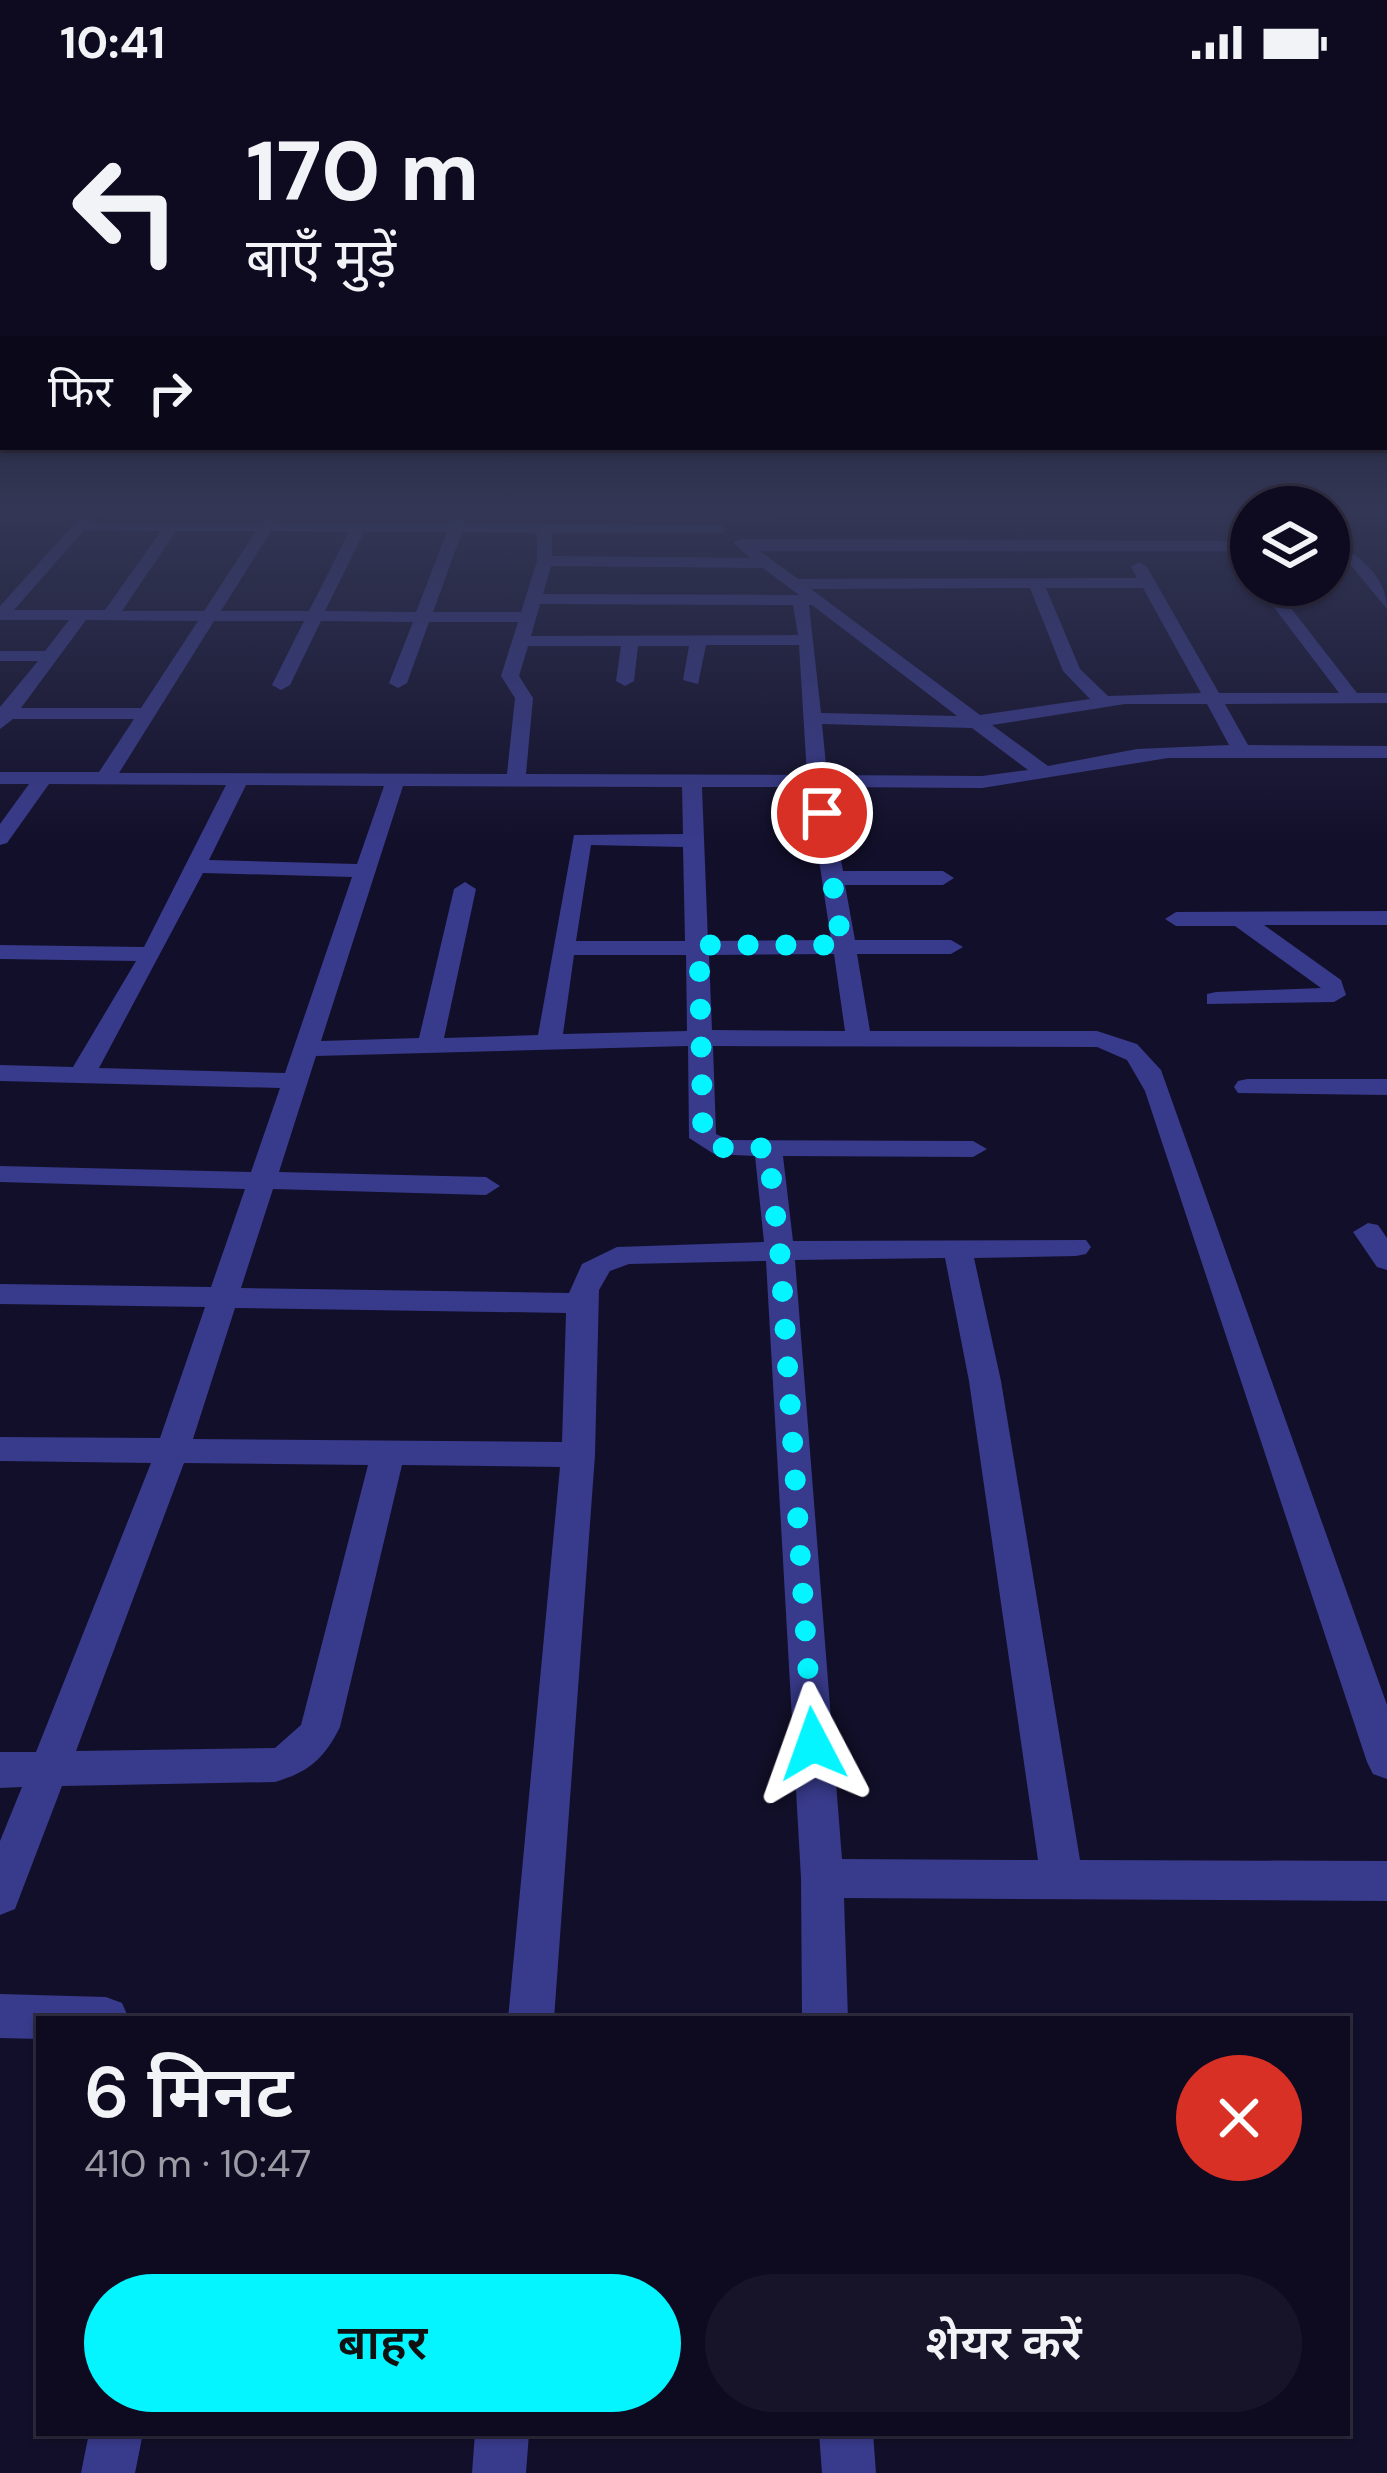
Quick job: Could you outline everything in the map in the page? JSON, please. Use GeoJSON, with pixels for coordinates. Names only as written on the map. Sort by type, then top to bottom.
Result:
{"type":"FeatureCollection","features":[{"type":"Feature","properties":{"kind":"street"},"geometry":{"type":"LineString","coordinates":[[2,716],[75,623]]}},
{"type":"Feature","properties":{"kind":"street"},"geometry":{"type":"LineString","coordinates":[[107,776],[201,623]]}},
{"type":"Feature","properties":{"kind":"street"},"geometry":{"type":"LineString","coordinates":[[281,685],[313,623]]}},
{"type":"Feature","properties":{"kind":"street"},"geometry":{"type":"LineString","coordinates":[[398,683],[418,623]]}},
{"type":"Feature","properties":{"kind":"street"},"geometry":{"type":"LineString","coordinates":[[516,779],[524,698],[510,676],[524,623]]}},
{"type":"Feature","properties":{"kind":"street"},"geometry":{"type":"LineString","coordinates":[[806,623],[818,780],[859,1039]]}},
{"type":"Feature","properties":{"kind":"street"},"geometry":{"type":"LineString","coordinates":[[842,623],[1048,775]]}},
{"type":"Feature","properties":{"kind":"street"},"geometry":{"type":"LineString","coordinates":[[1053,623],[1072,670],[1102,700]]}},
{"type":"Feature","properties":{"kind":"street"},"geometry":{"type":"LineString","coordinates":[[1172,623],[1243,754]]}},
{"type":"Feature","properties":{"kind":"street"},"geometry":{"type":"LineString","coordinates":[[1295,623],[1352,698]]}},
{"type":"Feature","properties":{"kind":"street"},"geometry":{"type":"LineString","coordinates":[[625,682],[630,640]]}},
{"type":"Feature","properties":{"kind":"street"},"geometry":{"type":"LineString","coordinates":[[692,680],[698,640]]}},
{"type":"Feature","properties":{"kind":"street"},"geometry":{"type":"LineString","coordinates":[[523,641],[807,640]]}},
{"type":"Feature","properties":{"kind":"street"},"geometry":{"type":"LineString","coordinates":[[0,656],[51,656]]}},
{"type":"Feature","properties":{"kind":"street"},"geometry":{"type":"LineString","coordinates":[[813,718],[974,722],[1102,700],[1387,698]]}},
{"type":"Feature","properties":{"kind":"street"},"geometry":{"type":"LineString","coordinates":[[2,716],[143,714]]}},
{"type":"Feature","properties":{"kind":"street"},"geometry":{"type":"LineString","coordinates":[[0,778],[982,782],[1048,775],[1134,755],[1387,752]]}},
{"type":"Feature","properties":{"kind":"street"},"geometry":{"type":"LineString","coordinates":[[0,839],[44,777]]}},
{"type":"Feature","properties":{"kind":"street"},"geometry":{"type":"LineString","coordinates":[[83,1073],[152,954],[239,778]]}},
{"type":"Feature","properties":{"kind":"street"},"geometry":{"type":"LineString","coordinates":[[0,1895],[171,1454],[396,778]]}},
{"type":"Feature","properties":{"kind":"street"},"geometry":{"type":"LineString","coordinates":[[692,782],[703,1138],[724,1148],[973,1149]]}},
{"type":"Feature","properties":{"kind":"street"},"geometry":{"type":"LineString","coordinates":[[549,1042],[581,839],[697,841]]}},
{"type":"Feature","properties":{"kind":"street"},"geometry":{"type":"LineString","coordinates":[[198,866],[365,871]]}},
{"type":"Feature","properties":{"kind":"street"},"geometry":{"type":"LineString","coordinates":[[831,878],[943,878]]}},
{"type":"Feature","properties":{"kind":"street"},"geometry":{"type":"LineString","coordinates":[[430,1042],[465,889]]}},
{"type":"Feature","properties":{"kind":"street"},"geometry":{"type":"LineString","coordinates":[[1216,999],[1334,995],[1333,985],[1239,918]]}},
{"type":"Feature","properties":{"kind":"street"},"geometry":{"type":"LineString","coordinates":[[1176,919],[1387,918]]}},
{"type":"Feature","properties":{"kind":"street"},"geometry":{"type":"LineString","coordinates":[[566,948],[951,947]]}},
{"type":"Feature","properties":{"kind":"street"},"geometry":{"type":"LineString","coordinates":[[0,952],[152,954]]}},
{"type":"Feature","properties":{"kind":"street"},"geometry":{"type":"LineString","coordinates":[[304,1048],[703,1038],[1097,1039],[1132,1049],[1149,1068],[1387,1762]]}},
{"type":"Feature","properties":{"kind":"street"},"geometry":{"type":"LineString","coordinates":[[0,1073],[294,1081]]}},
{"type":"Feature","properties":{"kind":"street"},"geometry":{"type":"LineString","coordinates":[[1246,1087],[1387,1087]]}},
{"type":"Feature","properties":{"kind":"street"},"geometry":{"type":"LineString","coordinates":[[768,1148],[780,1254],[823,1878],[825,2016]]}},
{"type":"Feature","properties":{"kind":"street"},"geometry":{"type":"LineString","coordinates":[[0,1174],[485,1186]]}},
{"type":"Feature","properties":{"kind":"street"},"geometry":{"type":"LineString","coordinates":[[1368,1232],[1387,1261]]}},
{"type":"Feature","properties":{"kind":"street"},"geometry":{"type":"LineString","coordinates":[[531,2016],[578,1455],[582,1303],[584,1280],[595,1264],[642,1252],[1076,1247]]}},
{"type":"Feature","properties":{"kind":"street"},"geometry":{"type":"LineString","coordinates":[[958,1250],[985,1381],[1062,1881]]}},
{"type":"Feature","properties":{"kind":"street"},"geometry":{"type":"LineString","coordinates":[[0,1294],[582,1303]]}},
{"type":"Feature","properties":{"kind":"street"},"geometry":{"type":"LineString","coordinates":[[0,1449],[578,1455]]}},
{"type":"Feature","properties":{"kind":"street"},"geometry":{"type":"LineString","coordinates":[[0,1770],[274,1765],[293,1760],[312,1745],[388,1454]]}},
{"type":"Feature","properties":{"kind":"street"},"geometry":{"type":"LineString","coordinates":[[823,1878],[1387,1881]]}},
{"type":"Feature","properties":{"kind":"street"},"geometry":{"type":"LineString","coordinates":[[0,2016],[36,2017]]}},
{"type":"Feature","properties":{"kind":"street"},"geometry":{"type":"LineString","coordinates":[[108,2473],[115,2436]]}},
{"type":"Feature","properties":{"kind":"street"},"geometry":{"type":"LineString","coordinates":[[499,2473],[502,2436]]}},
{"type":"Feature","properties":{"kind":"street"},"geometry":{"type":"LineString","coordinates":[[846,2436],[849,2473]]}},
{"type":"Feature","properties":{"kind":"route"},"geometry":{"type":"LineString","coordinates":[[813,1744],[780,1254],[768,1148],[724,1148],[703,1138],[699,945],[842,945],[822,813]]}}]}
